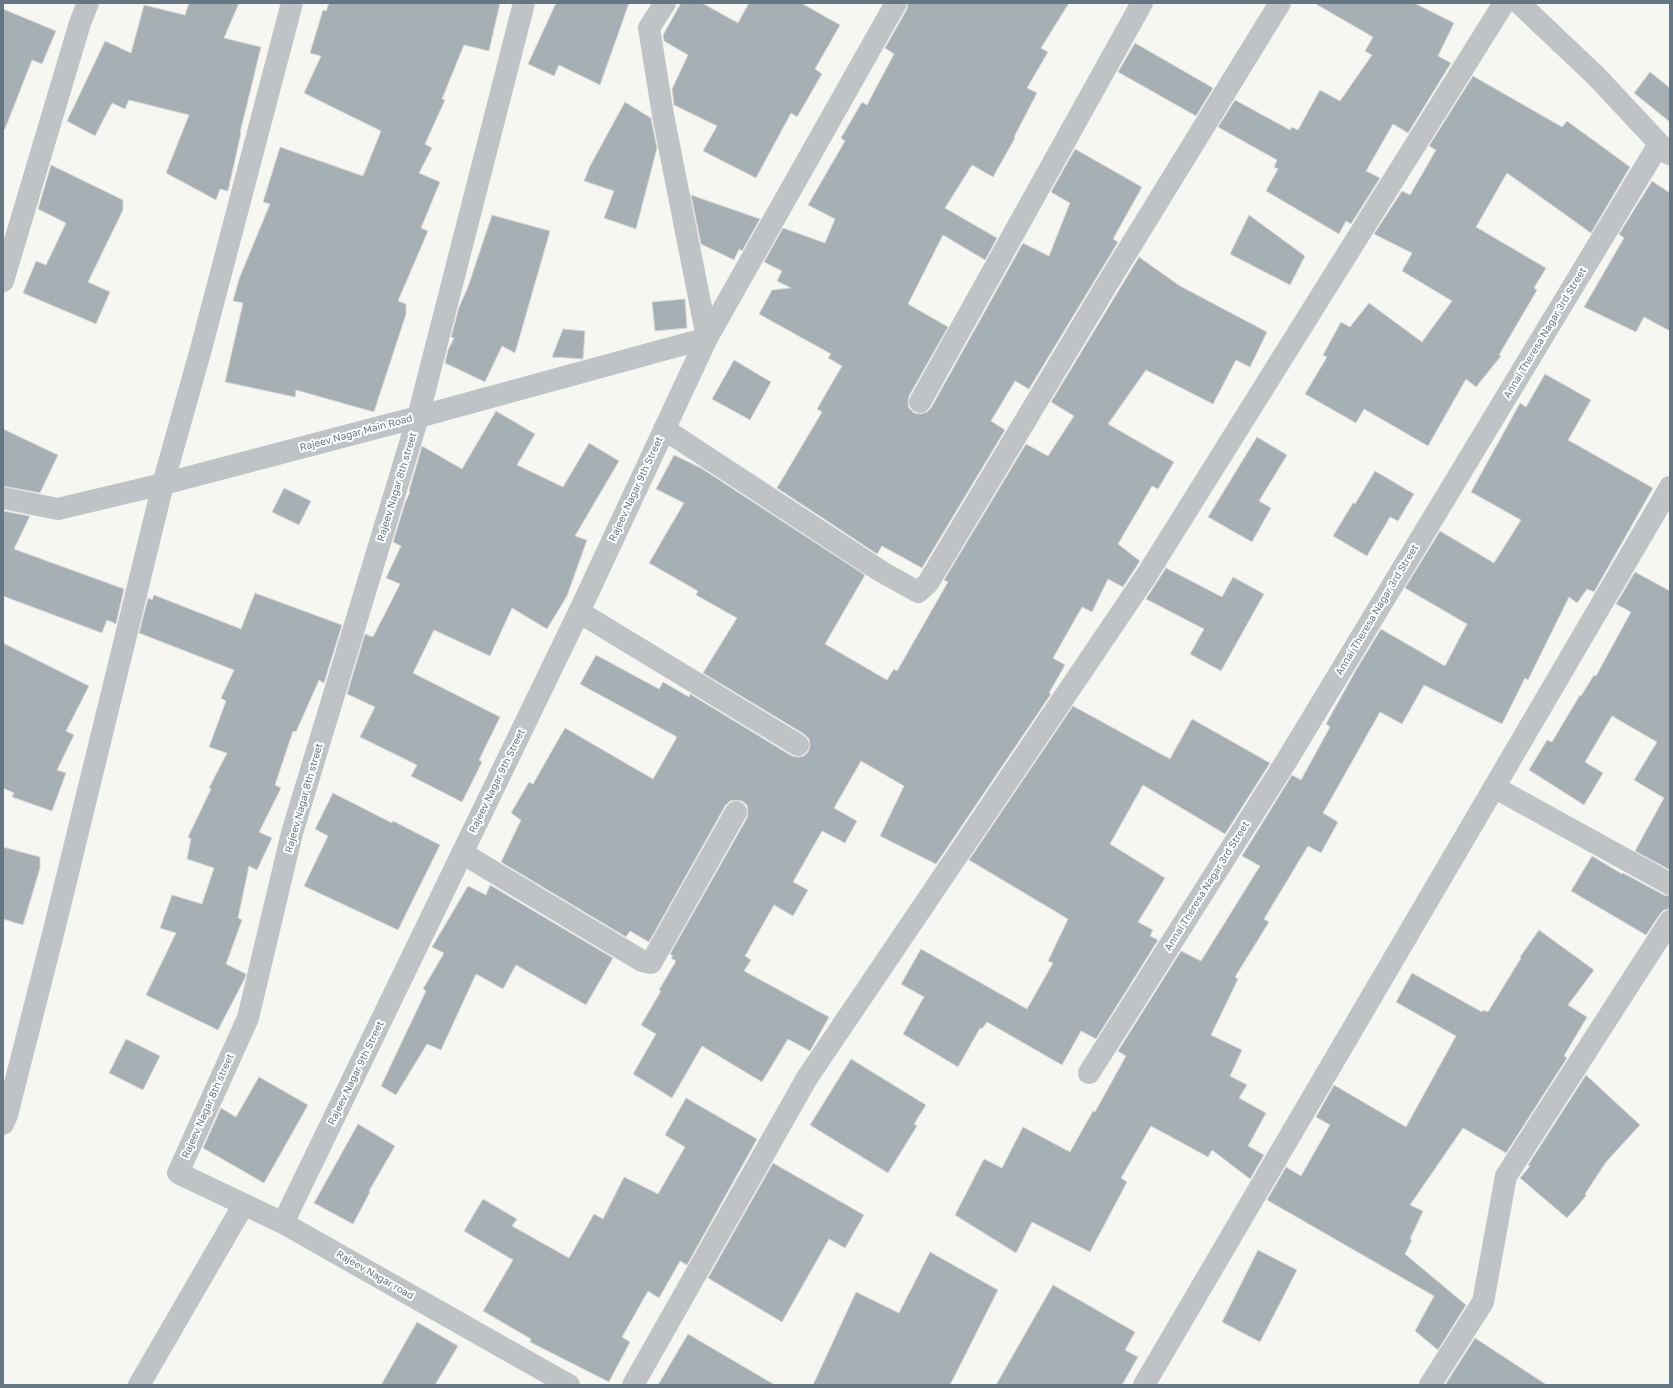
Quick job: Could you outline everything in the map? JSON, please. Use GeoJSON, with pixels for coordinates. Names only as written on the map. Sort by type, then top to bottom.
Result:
{"type":"FeatureCollection","features":[{"type":"Feature","properties":{"kind":"street"},"geometry":{"type":"LineString","coordinates":[[3,281],[80,23],[88,3]]}},
{"type":"Feature","properties":{"kind":"street"},"geometry":{"type":"LineString","coordinates":[[3,1124],[7,1115],[54,930],[163,484],[201,349],[292,3]]}},
{"type":"Feature","properties":{"kind":"street","name":"Rajeev Nagar 8th street"},"geometry":{"type":"LineString","coordinates":[[178,1173],[248,1018],[292,833],[418,417],[524,3]]}},
{"type":"Feature","properties":{"kind":"street"},"geometry":{"type":"LineString","coordinates":[[665,3],[649,28],[663,115],[707,338]]}},
{"type":"Feature","properties":{"kind":"street","name":"Rajeev Nagar 9th Street"},"geometry":{"type":"LineString","coordinates":[[283,1223],[579,612],[707,338],[896,3]]}},
{"type":"Feature","properties":{"kind":"street"},"geometry":{"type":"LineString","coordinates":[[920,402],[1142,3]]}},
{"type":"Feature","properties":{"kind":"street"},"geometry":{"type":"LineString","coordinates":[[664,429],[882,572],[918,592],[928,583],[1105,288],[1280,3]]}},
{"type":"Feature","properties":{"kind":"street"},"geometry":{"type":"LineString","coordinates":[[633,1385],[807,1078],[1146,576],[1504,3]]}},
{"type":"Feature","properties":{"kind":"street"},"geometry":{"type":"LineString","coordinates":[[1519,3],[1596,76],[1665,149]]}},
{"type":"Feature","properties":{"kind":"street","name":"Annai Theresa Nagar 3rd Street"},"geometry":{"type":"LineString","coordinates":[[1089,1073],[1287,760],[1665,149]]}},
{"type":"Feature","properties":{"kind":"street","name":"Rajeev Nagar Main Road"},"geometry":{"type":"LineString","coordinates":[[3,498],[58,509],[163,484],[418,417],[707,338]]}},
{"type":"Feature","properties":{"kind":"street"},"geometry":{"type":"LineString","coordinates":[[1144,1385],[1670,487]]}},
{"type":"Feature","properties":{"kind":"street"},"geometry":{"type":"LineString","coordinates":[[579,612],[798,744]]}},
{"type":"Feature","properties":{"kind":"street"},"geometry":{"type":"LineString","coordinates":[[1494,787],[1670,884]]}},
{"type":"Feature","properties":{"kind":"street"},"geometry":{"type":"LineString","coordinates":[[462,853],[642,960],[651,963],[736,812]]}},
{"type":"Feature","properties":{"kind":"street"},"geometry":{"type":"LineString","coordinates":[[1430,1385],[1483,1302],[1506,1176],[1670,921]]}},
{"type":"Feature","properties":{"kind":"street","name":"Rajeev Nagar road"},"geometry":{"type":"LineString","coordinates":[[178,1173],[283,1223],[568,1385]]}},
{"type":"Feature","properties":{"kind":"street"},"geometry":{"type":"LineString","coordinates":[[139,1385],[244,1204]]}},
{"type":"Feature","properties":{"kind":"building"},"geometry":{"type":"Polygon","coordinates":[[[189,3],[239,3],[224,38],[261,47],[240,133],[228,191],[220,189],[216,200],[166,173],[189,115],[129,100],[125,109],[112,103],[95,136],[67,121],[105,41],[131,53],[144,5],[185,15],[189,3]]]}},
{"type":"Feature","properties":{"kind":"building"},"geometry":{"type":"Polygon","coordinates":[[[329,3],[500,3],[489,51],[464,45],[442,99],[445,100],[425,144],[432,148],[419,173],[440,182],[421,228],[428,231],[398,301],[406,304],[406,314],[374,412],[296,390],[295,397],[225,382],[243,303],[233,301],[239,279],[270,204],[263,202],[280,147],[363,176],[381,131],[304,93],[321,56],[310,53],[323,10],[326,11],[329,3]]]}},
{"type":"Feature","properties":{"kind":"building"},"geometry":{"type":"Polygon","coordinates":[[[556,3],[629,3],[600,85],[559,65],[554,76],[528,64],[556,3]]]}},
{"type":"Feature","properties":{"kind":"building"},"geometry":{"type":"Polygon","coordinates":[[[681,3],[702,3],[738,23],[749,3],[801,3],[840,25],[815,69],[822,74],[797,117],[791,113],[756,178],[703,151],[717,126],[674,105],[672,89],[688,55],[664,41],[663,35],[681,3]]]}},
{"type":"Feature","properties":{"kind":"building"},"geometry":{"type":"Polygon","coordinates":[[[908,3],[1069,3],[1041,48],[1048,52],[1027,88],[1037,93],[1014,137],[1015,138],[993,177],[972,165],[945,208],[997,238],[985,260],[943,235],[908,304],[948,327],[909,396],[909,408],[914,413],[921,414],[927,412],[931,408],[1023,243],[1049,256],[1070,203],[1051,192],[1075,149],[1142,187],[1113,239],[1118,242],[1029,389],[1015,381],[991,421],[1005,430],[922,568],[882,546],[877,554],[777,488],[822,412],[817,409],[842,366],[828,358],[831,354],[759,314],[772,290],[791,288],[777,281],[782,271],[764,262],[783,228],[825,243],[835,219],[808,205],[845,141],[841,138],[862,102],[867,105],[894,54],[885,48],[907,9],[908,3]]]}},
{"type":"Feature","properties":{"kind":"building"},"geometry":{"type":"Polygon","coordinates":[[[1314,3],[1414,3],[1454,23],[1438,56],[1451,63],[1408,133],[1393,124],[1366,171],[1380,178],[1351,224],[1346,221],[1339,234],[1266,191],[1278,169],[1274,167],[1277,160],[1218,127],[1235,100],[1290,130],[1292,127],[1298,130],[1320,90],[1340,101],[1372,55],[1365,51],[1373,37],[1314,3]]]}},
{"type":"Feature","properties":{"kind":"building"},"geometry":{"type":"Polygon","coordinates":[[[3,9],[56,31],[42,64],[32,60],[5,129],[3,129],[3,9]]]}},
{"type":"Feature","properties":{"kind":"building"},"geometry":{"type":"Polygon","coordinates":[[[1135,43],[1213,88],[1196,116],[1118,72],[1135,43]]]}},
{"type":"Feature","properties":{"kind":"building"},"geometry":{"type":"Polygon","coordinates":[[[1650,72],[1670,88],[1670,122],[1634,93],[1650,72]]]}},
{"type":"Feature","properties":{"kind":"building"},"geometry":{"type":"Polygon","coordinates":[[[1473,76],[1562,127],[1567,121],[1630,167],[1591,233],[1507,173],[1476,227],[1546,268],[1534,288],[1537,290],[1499,355],[1501,356],[1476,387],[1466,379],[1428,446],[1364,409],[1356,423],[1305,394],[1327,357],[1323,355],[1341,322],[1350,327],[1369,303],[1422,342],[1452,301],[1402,271],[1412,253],[1374,234],[1402,191],[1410,195],[1436,150],[1429,146],[1473,76]]]}},
{"type":"Feature","properties":{"kind":"building"},"geometry":{"type":"Polygon","coordinates":[[[625,102],[651,118],[657,148],[636,229],[604,218],[614,191],[584,181],[590,166],[625,102]]]}},
{"type":"Feature","properties":{"kind":"building"},"geometry":{"type":"Polygon","coordinates":[[[51,165],[123,200],[123,210],[88,282],[110,292],[96,324],[23,293],[36,261],[46,265],[66,223],[38,209],[51,165]]]}},
{"type":"Feature","properties":{"kind":"building"},"geometry":{"type":"Polygon","coordinates":[[[1652,181],[1670,193],[1670,331],[1644,317],[1636,332],[1584,307],[1624,238],[1619,234],[1652,181]]]}},
{"type":"Feature","properties":{"kind":"building"},"geometry":{"type":"Polygon","coordinates":[[[691,195],[760,219],[742,251],[739,249],[734,260],[701,244],[691,195]]]}},
{"type":"Feature","properties":{"kind":"building"},"geometry":{"type":"Polygon","coordinates":[[[492,215],[550,231],[515,353],[502,346],[485,382],[445,363],[448,350],[454,338],[451,337],[459,307],[468,287],[492,215]]]}},
{"type":"Feature","properties":{"kind":"building"},"geometry":{"type":"Polygon","coordinates":[[[1249,215],[1305,256],[1290,285],[1230,254],[1249,215]]]}},
{"type":"Feature","properties":{"kind":"building"},"geometry":{"type":"Polygon","coordinates":[[[1139,257],[1180,286],[1267,332],[1250,367],[1236,360],[1213,404],[1146,370],[1108,424],[1174,462],[1158,489],[1152,486],[1118,544],[1140,561],[1123,587],[1108,579],[1092,612],[1082,607],[1053,658],[1065,665],[1049,693],[1051,694],[936,864],[880,836],[904,786],[861,761],[834,808],[857,821],[845,843],[822,831],[793,882],[808,890],[793,916],[774,905],[745,956],[751,960],[744,971],[829,1017],[810,1051],[788,1039],[762,1082],[702,1046],[672,1098],[633,1074],[656,1034],[641,1025],[661,991],[659,990],[676,961],[671,958],[673,956],[670,954],[747,818],[747,805],[742,801],[736,800],[730,801],[725,806],[649,942],[630,931],[626,937],[501,862],[521,820],[511,813],[529,782],[533,784],[565,728],[653,779],[677,737],[580,684],[596,655],[659,689],[663,682],[689,697],[690,694],[792,756],[804,756],[808,752],[810,746],[809,739],[804,734],[703,673],[737,618],[696,595],[698,591],[649,563],[684,503],[656,489],[674,455],[701,468],[865,575],[825,644],[887,680],[894,669],[897,671],[948,582],[944,580],[1026,444],[1048,456],[1074,416],[1051,402],[1139,257]]]}},
{"type":"Feature","properties":{"kind":"building"},"geometry":{"type":"Polygon","coordinates":[[[685,299],[687,328],[655,331],[652,302],[685,299]]]}},
{"type":"Feature","properties":{"kind":"building"},"geometry":{"type":"Polygon","coordinates":[[[563,329],[585,331],[583,359],[552,357],[563,329]]]}},
{"type":"Feature","properties":{"kind":"building"},"geometry":{"type":"Polygon","coordinates":[[[734,360],[771,382],[750,420],[712,399],[734,360]]]}},
{"type":"Feature","properties":{"kind":"building"},"geometry":{"type":"Polygon","coordinates":[[[1545,374],[1591,400],[1568,440],[1653,488],[1594,592],[1587,589],[1577,603],[1569,597],[1528,680],[1525,678],[1502,724],[1424,685],[1402,724],[1380,712],[1323,813],[1338,822],[1321,853],[1308,846],[1264,919],[1269,922],[1235,977],[1238,979],[1211,1035],[1242,1050],[1230,1076],[1247,1085],[1239,1098],[1266,1113],[1248,1146],[1264,1155],[1250,1179],[1212,1150],[1208,1157],[1151,1126],[1121,1178],[1127,1182],[1090,1252],[1032,1222],[1016,1253],[955,1215],[984,1159],[1002,1168],[1023,1127],[1070,1152],[1093,1111],[1095,1112],[1126,1056],[1118,1051],[1181,951],[1201,961],[1260,866],[1242,856],[1292,775],[1301,780],[1330,727],[1326,724],[1381,629],[1445,666],[1467,624],[1405,588],[1440,531],[1494,563],[1521,520],[1471,492],[1520,403],[1526,407],[1545,374]]]}},
{"type":"Feature","properties":{"kind":"building"},"geometry":{"type":"Polygon","coordinates":[[[496,411],[535,434],[517,465],[563,487],[589,443],[619,461],[575,536],[587,540],[567,596],[547,629],[512,608],[490,656],[434,630],[413,673],[500,717],[479,760],[482,762],[462,802],[411,776],[417,765],[360,737],[375,707],[347,694],[365,634],[373,637],[400,584],[386,578],[401,546],[393,542],[410,492],[409,491],[422,446],[462,469],[496,411]]]}},
{"type":"Feature","properties":{"kind":"building"},"geometry":{"type":"Polygon","coordinates":[[[3,429],[58,455],[40,493],[3,486],[3,429]]]}},
{"type":"Feature","properties":{"kind":"building"},"geometry":{"type":"Polygon","coordinates":[[[1257,437],[1287,455],[1259,501],[1271,508],[1252,542],[1208,517],[1257,437]]]}},
{"type":"Feature","properties":{"kind":"building"},"geometry":{"type":"Polygon","coordinates":[[[1375,471],[1414,494],[1398,521],[1390,517],[1367,556],[1333,536],[1375,471]]]}},
{"type":"Feature","properties":{"kind":"building"},"geometry":{"type":"Polygon","coordinates":[[[284,488],[311,501],[299,525],[272,512],[284,488]]]}},
{"type":"Feature","properties":{"kind":"building"},"geometry":{"type":"Polygon","coordinates":[[[3,511],[30,516],[14,549],[124,589],[116,624],[107,620],[102,633],[3,596],[3,511]]]}},
{"type":"Feature","properties":{"kind":"building"},"geometry":{"type":"Polygon","coordinates":[[[1166,568],[1222,597],[1233,577],[1264,594],[1221,671],[1190,654],[1204,629],[1146,599],[1166,568]]]}},
{"type":"Feature","properties":{"kind":"building"},"geometry":{"type":"Polygon","coordinates":[[[1635,572],[1670,591],[1670,870],[1635,851],[1664,798],[1634,780],[1657,742],[1612,716],[1585,762],[1603,773],[1584,805],[1529,770],[1547,740],[1552,742],[1580,695],[1581,696],[1594,675],[1596,676],[1631,612],[1616,604],[1635,572]]]}},
{"type":"Feature","properties":{"kind":"building"},"geometry":{"type":"Polygon","coordinates":[[[255,593],[342,625],[324,683],[319,680],[296,732],[293,731],[275,785],[281,788],[259,832],[272,838],[257,870],[249,866],[238,918],[242,920],[226,964],[246,974],[218,1030],[146,995],[176,933],[160,928],[172,895],[202,904],[214,868],[187,859],[191,839],[188,837],[211,789],[209,788],[227,753],[209,747],[226,701],[221,698],[234,670],[139,633],[148,598],[152,600],[154,595],[241,629],[255,593]]]}},
{"type":"Feature","properties":{"kind":"building"},"geometry":{"type":"Polygon","coordinates":[[[3,643],[89,686],[66,731],[74,735],[57,770],[66,773],[52,811],[12,797],[14,793],[3,788],[3,643]]]}},
{"type":"Feature","properties":{"kind":"building"},"geometry":{"type":"Polygon","coordinates":[[[1073,706],[1170,759],[1192,719],[1270,763],[1225,834],[1143,785],[1110,844],[1165,878],[1138,922],[1153,930],[1150,936],[1158,940],[1096,1039],[1081,1031],[1062,1065],[987,1022],[982,1029],[980,1028],[958,1067],[903,1034],[924,997],[901,984],[921,949],[1027,1009],[1053,963],[1048,961],[1068,919],[969,860],[1073,706]]]}},
{"type":"Feature","properties":{"kind":"building"},"geometry":{"type":"Polygon","coordinates":[[[333,793],[440,845],[398,930],[304,886],[328,836],[315,829],[333,793]]]}},
{"type":"Feature","properties":{"kind":"building"},"geometry":{"type":"Polygon","coordinates":[[[3,847],[40,857],[40,868],[23,925],[3,919],[3,847]]]}},
{"type":"Feature","properties":{"kind":"building"},"geometry":{"type":"Polygon","coordinates":[[[1592,856],[1622,874],[1623,873],[1664,895],[1670,896],[1670,909],[1664,910],[1660,914],[1646,935],[1571,891],[1592,856]]]}},
{"type":"Feature","properties":{"kind":"building"},"geometry":{"type":"Polygon","coordinates":[[[490,885],[613,958],[586,1005],[516,965],[503,989],[476,974],[441,1050],[427,1044],[396,1095],[381,1086],[426,991],[423,989],[444,953],[432,947],[468,886],[486,895],[490,885]]]}},
{"type":"Feature","properties":{"kind":"building"},"geometry":{"type":"Polygon","coordinates":[[[1539,930],[1594,970],[1568,1005],[1587,1017],[1564,1056],[1567,1058],[1506,1153],[1463,1128],[1410,1205],[1423,1211],[1405,1254],[1466,1305],[1438,1350],[1415,1331],[1434,1296],[1267,1200],[1286,1167],[1301,1176],[1330,1125],[1316,1117],[1334,1085],[1406,1127],[1456,1036],[1396,1002],[1412,973],[1482,1012],[1483,1010],[1488,1012],[1521,958],[1520,957],[1539,930]]]}},
{"type":"Feature","properties":{"kind":"building"},"geometry":{"type":"Polygon","coordinates":[[[126,1039],[160,1056],[143,1090],[109,1073],[126,1039]]]}},
{"type":"Feature","properties":{"kind":"building"},"geometry":{"type":"Polygon","coordinates":[[[851,1059],[926,1105],[914,1124],[917,1126],[888,1173],[810,1125],[851,1059]]]}},
{"type":"Feature","properties":{"kind":"building"},"geometry":{"type":"Polygon","coordinates":[[[1586,1075],[1640,1125],[1606,1162],[1585,1194],[1586,1196],[1567,1218],[1520,1178],[1530,1166],[1528,1165],[1586,1075]]]}},
{"type":"Feature","properties":{"kind":"building"},"geometry":{"type":"Polygon","coordinates":[[[259,1077],[308,1105],[264,1183],[203,1148],[221,1108],[236,1117],[259,1077]]]}},
{"type":"Feature","properties":{"kind":"building"},"geometry":{"type":"Polygon","coordinates":[[[686,1098],[757,1139],[687,1265],[680,1261],[659,1298],[648,1291],[622,1337],[630,1342],[609,1382],[530,1342],[531,1339],[483,1311],[513,1260],[464,1231],[483,1199],[517,1219],[512,1226],[569,1258],[594,1214],[603,1219],[624,1177],[658,1194],[685,1147],[665,1135],[686,1098]]]}},
{"type":"Feature","properties":{"kind":"building"},"geometry":{"type":"Polygon","coordinates":[[[358,1124],[395,1146],[369,1191],[370,1192],[353,1224],[314,1203],[358,1124]]]}},
{"type":"Feature","properties":{"kind":"building"},"geometry":{"type":"Polygon","coordinates":[[[773,1163],[864,1215],[845,1248],[829,1239],[782,1322],[708,1278],[773,1163]]]}},
{"type":"Feature","properties":{"kind":"building"},"geometry":{"type":"Polygon","coordinates":[[[1258,1250],[1297,1270],[1260,1342],[1222,1322],[1258,1250]]]}},
{"type":"Feature","properties":{"kind":"building"},"geometry":{"type":"Polygon","coordinates":[[[930,1252],[998,1290],[950,1385],[813,1385],[856,1292],[899,1313],[930,1252]]]}},
{"type":"Feature","properties":{"kind":"building"},"geometry":{"type":"Polygon","coordinates":[[[1053,1285],[1135,1332],[1125,1350],[1138,1357],[1122,1385],[996,1385],[1053,1285]]]}},
{"type":"Feature","properties":{"kind":"building"},"geometry":{"type":"Polygon","coordinates":[[[417,1322],[458,1346],[435,1385],[381,1385],[417,1322]]]}},
{"type":"Feature","properties":{"kind":"building"},"geometry":{"type":"Polygon","coordinates":[[[688,1334],[775,1385],[658,1385],[688,1334]]]}},
{"type":"Feature","properties":{"kind":"building"},"geometry":{"type":"Polygon","coordinates":[[[1475,1338],[1547,1385],[1445,1385],[1475,1338]]]}}]}
